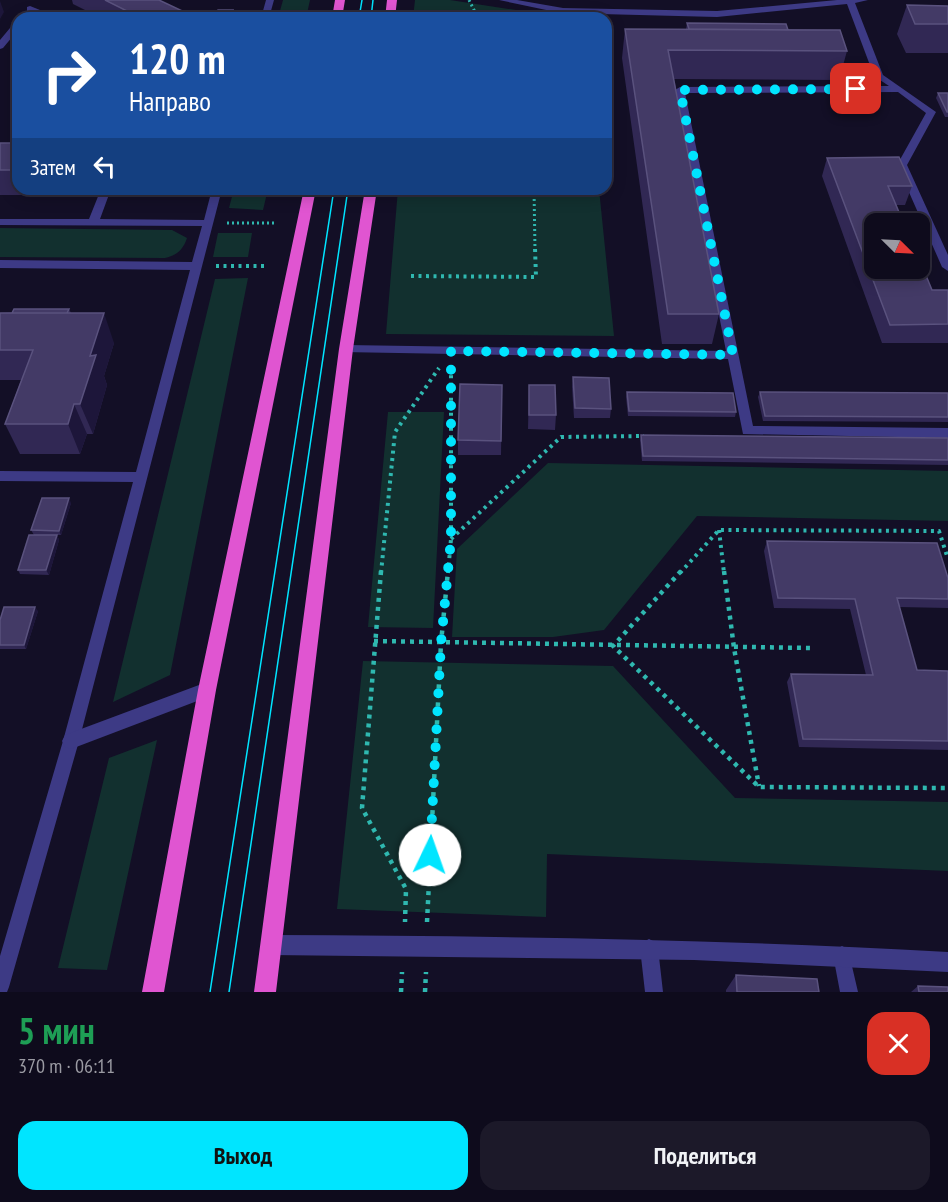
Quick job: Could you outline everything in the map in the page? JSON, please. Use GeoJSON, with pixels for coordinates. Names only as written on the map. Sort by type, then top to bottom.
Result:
{"type":"FeatureCollection","features":[{"type":"Feature","properties":{"kind":"highway"},"geometry":{"type":"LineString","coordinates":[[153,992],[207,690],[309,195]]}},
{"type":"Feature","properties":{"kind":"highway"},"geometry":{"type":"LineString","coordinates":[[266,992],[346,349],[370,195]]}},
{"type":"Feature","properties":{"kind":"street"},"geometry":{"type":"LineString","coordinates":[[71,741],[207,690]]}},
{"type":"Feature","properties":{"kind":"street"},"geometry":{"type":"LineString","coordinates":[[271,945],[649,948],[842,955],[948,962]]}},
{"type":"Feature","properties":{"kind":"lane"},"geometry":{"type":"LineString","coordinates":[[28,12],[35,0]]}},
{"type":"Feature","properties":{"kind":"lane"},"geometry":{"type":"LineString","coordinates":[[503,0],[563,11],[717,14],[864,0]]}},
{"type":"Feature","properties":{"kind":"lane"},"geometry":{"type":"LineString","coordinates":[[850,1],[879,76],[932,111],[902,165],[948,267]]}},
{"type":"Feature","properties":{"kind":"lane"},"geometry":{"type":"LineString","coordinates":[[30,9],[37,12]]}},
{"type":"Feature","properties":{"kind":"lane"},"geometry":{"type":"LineString","coordinates":[[559,12],[563,11]]}},
{"type":"Feature","properties":{"kind":"lane"},"geometry":{"type":"LineString","coordinates":[[0,46],[12,31]]}},
{"type":"Feature","properties":{"kind":"lane"},"geometry":{"type":"LineString","coordinates":[[900,89],[680,90],[748,432],[948,433]]}},
{"type":"Feature","properties":{"kind":"lane"},"geometry":{"type":"LineString","coordinates":[[93,223],[104,195]]}},
{"type":"Feature","properties":{"kind":"lane"},"geometry":{"type":"LineString","coordinates":[[0,987],[71,741],[216,195]]}},
{"type":"Feature","properties":{"kind":"lane"},"geometry":{"type":"LineString","coordinates":[[0,222],[208,223]]}},
{"type":"Feature","properties":{"kind":"lane"},"geometry":{"type":"LineString","coordinates":[[0,264],[196,266]]}},
{"type":"Feature","properties":{"kind":"lane"},"geometry":{"type":"LineString","coordinates":[[346,349],[733,355]]}},
{"type":"Feature","properties":{"kind":"lane"},"geometry":{"type":"LineString","coordinates":[[0,476],[141,477]]}},
{"type":"Feature","properties":{"kind":"lane"},"geometry":{"type":"LineString","coordinates":[[649,948],[654,992]]}},
{"type":"Feature","properties":{"kind":"lane"},"geometry":{"type":"LineString","coordinates":[[842,955],[849,992]]}},
{"type":"Feature","properties":{"kind":"path"},"geometry":{"type":"LineString","coordinates":[[411,276],[536,278],[534,195]]}},
{"type":"Feature","properties":{"kind":"path"},"geometry":{"type":"LineString","coordinates":[[208,223],[275,222]]}},
{"type":"Feature","properties":{"kind":"path"},"geometry":{"type":"LineString","coordinates":[[196,266],[267,266]]}},
{"type":"Feature","properties":{"kind":"path"},"geometry":{"type":"LineString","coordinates":[[428,903],[441,643],[451,539],[451,351]]}},
{"type":"Feature","properties":{"kind":"path"},"geometry":{"type":"LineString","coordinates":[[406,890],[362,808],[374,641],[395,432],[451,351]]}},
{"type":"Feature","properties":{"kind":"path"},"geometry":{"type":"LineString","coordinates":[[451,539],[561,437],[645,436]]}},
{"type":"Feature","properties":{"kind":"path"},"geometry":{"type":"LineString","coordinates":[[719,530],[734,648],[759,787]]}},
{"type":"Feature","properties":{"kind":"path"},"geometry":{"type":"LineString","coordinates":[[613,646],[719,530],[939,531],[948,559]]}},
{"type":"Feature","properties":{"kind":"path"},"geometry":{"type":"LineString","coordinates":[[374,641],[811,648]]}},
{"type":"Feature","properties":{"kind":"path"},"geometry":{"type":"LineString","coordinates":[[613,646],[759,787],[948,788]]}},
{"type":"Feature","properties":{"kind":"green space"},"geometry":{"type":"Polygon","coordinates":[[[283,0],[310,0],[307,12],[280,12],[283,0]]]}},
{"type":"Feature","properties":{"kind":"green space"},"geometry":{"type":"Polygon","coordinates":[[[415,0],[450,0],[529,12],[414,12],[415,0]]]}},
{"type":"Feature","properties":{"kind":"green space"},"geometry":{"type":"Polygon","coordinates":[[[232,195],[267,195],[263,210],[229,208],[232,195]]]}},
{"type":"Feature","properties":{"kind":"green space"},"geometry":{"type":"Polygon","coordinates":[[[398,195],[600,195],[614,336],[386,334],[398,195]]]}},
{"type":"Feature","properties":{"kind":"green space"},"geometry":{"type":"Polygon","coordinates":[[[0,228],[172,230],[187,238],[179,251],[165,258],[0,257],[0,228]]]}},
{"type":"Feature","properties":{"kind":"green space"},"geometry":{"type":"Polygon","coordinates":[[[218,233],[252,233],[248,257],[213,257],[218,233]]]}},
{"type":"Feature","properties":{"kind":"green space"},"geometry":{"type":"Polygon","coordinates":[[[248,278],[170,675],[113,702],[215,279],[248,278]]]}},
{"type":"Feature","properties":{"kind":"green space"},"geometry":{"type":"Polygon","coordinates":[[[388,412],[444,412],[433,628],[368,627],[388,412]]]}},
{"type":"Feature","properties":{"kind":"green space"},"geometry":{"type":"Polygon","coordinates":[[[548,463],[948,471],[948,521],[697,516],[604,630],[553,637],[452,637],[457,549],[548,463]]]}},
{"type":"Feature","properties":{"kind":"green space"},"geometry":{"type":"Polygon","coordinates":[[[363,661],[613,666],[735,798],[948,802],[948,871],[547,854],[546,917],[337,909],[363,661]]]}},
{"type":"Feature","properties":{"kind":"green space"},"geometry":{"type":"Polygon","coordinates":[[[157,740],[107,970],[58,968],[109,758],[157,740]]]}},
{"type":"Feature","properties":{"kind":"building"},"geometry":{"type":"Polygon","coordinates":[[[105,0],[159,0],[184,12],[129,12],[105,0]]]}},
{"type":"Feature","properties":{"kind":"building"},"geometry":{"type":"Polygon","coordinates":[[[907,5],[948,6],[948,24],[915,24],[907,5]]]}},
{"type":"Feature","properties":{"kind":"building"},"geometry":{"type":"Polygon","coordinates":[[[218,10],[233,10],[232,12],[217,12],[218,10]]]}},
{"type":"Feature","properties":{"kind":"building"},"geometry":{"type":"Polygon","coordinates":[[[687,23],[786,24],[788,30],[689,29],[687,23]]]}},
{"type":"Feature","properties":{"kind":"building"},"geometry":{"type":"Polygon","coordinates":[[[625,29],[840,30],[847,51],[668,50],[719,314],[668,314],[625,29]]]}},
{"type":"Feature","properties":{"kind":"building"},"geometry":{"type":"Polygon","coordinates":[[[938,93],[948,93],[948,112],[947,112],[938,93]]]}},
{"type":"Feature","properties":{"kind":"building"},"geometry":{"type":"Polygon","coordinates":[[[0,143],[12,143],[12,170],[0,170],[0,143]]]}},
{"type":"Feature","properties":{"kind":"building"},"geometry":{"type":"Polygon","coordinates":[[[899,157],[912,186],[888,186],[899,213],[864,213],[864,256],[827,158],[899,157]]]}},
{"type":"Feature","properties":{"kind":"building"},"geometry":{"type":"Polygon","coordinates":[[[873,279],[927,279],[932,290],[948,290],[948,324],[890,325],[873,279]]]}},
{"type":"Feature","properties":{"kind":"building"},"geometry":{"type":"Polygon","coordinates":[[[14,309],[69,309],[67,313],[12,313],[14,309]]]}},
{"type":"Feature","properties":{"kind":"building"},"geometry":{"type":"Polygon","coordinates":[[[0,313],[104,313],[90,356],[96,355],[80,404],[74,404],[68,424],[5,424],[33,350],[0,350],[0,313]]]}},
{"type":"Feature","properties":{"kind":"building"},"geometry":{"type":"Polygon","coordinates":[[[573,377],[609,378],[611,409],[575,408],[573,377]]]}},
{"type":"Feature","properties":{"kind":"building"},"geometry":{"type":"Polygon","coordinates":[[[460,384],[502,385],[501,441],[458,440],[460,384]]]}},
{"type":"Feature","properties":{"kind":"building"},"geometry":{"type":"Polygon","coordinates":[[[529,385],[555,385],[556,415],[529,415],[529,385]]]}},
{"type":"Feature","properties":{"kind":"building"},"geometry":{"type":"Polygon","coordinates":[[[627,392],[733,393],[736,412],[629,411],[627,392]]]}},
{"type":"Feature","properties":{"kind":"building"},"geometry":{"type":"Polygon","coordinates":[[[760,392],[948,393],[948,417],[765,416],[760,392]]]}},
{"type":"Feature","properties":{"kind":"building"},"geometry":{"type":"Polygon","coordinates":[[[641,435],[948,438],[948,460],[643,456],[641,435]]]}},
{"type":"Feature","properties":{"kind":"building"},"geometry":{"type":"Polygon","coordinates":[[[42,498],[69,498],[59,531],[31,530],[42,498]]]}},
{"type":"Feature","properties":{"kind":"building"},"geometry":{"type":"Polygon","coordinates":[[[29,535],[57,535],[46,570],[18,570],[29,535]]]}},
{"type":"Feature","properties":{"kind":"building"},"geometry":{"type":"Polygon","coordinates":[[[767,541],[937,543],[948,578],[948,599],[897,598],[917,670],[948,671],[948,741],[803,739],[791,674],[873,675],[855,599],[778,598],[767,541]]]}},
{"type":"Feature","properties":{"kind":"building"},"geometry":{"type":"Polygon","coordinates":[[[4,607],[35,607],[24,645],[0,645],[0,620],[4,607]]]}},
{"type":"Feature","properties":{"kind":"building"},"geometry":{"type":"Polygon","coordinates":[[[736,975],[817,979],[819,992],[737,992],[736,975]]]}},
{"type":"Feature","properties":{"kind":"building"},"geometry":{"type":"Polygon","coordinates":[[[918,986],[948,987],[948,992],[919,992],[918,986]]]}},
{"type":"Feature","properties":{"kind":"tram line"},"geometry":{"type":"LineString","coordinates":[[360,12],[362,0]]}},
{"type":"Feature","properties":{"kind":"tram line"},"geometry":{"type":"LineString","coordinates":[[372,12],[373,0]]}},
{"type":"Feature","properties":{"kind":"tram line"},"geometry":{"type":"LineString","coordinates":[[210,992],[333,195]]}},
{"type":"Feature","properties":{"kind":"tram line"},"geometry":{"type":"LineString","coordinates":[[229,992],[347,195]]}},
{"type":"Feature","properties":{"kind":"route"},"geometry":{"type":"LineString","coordinates":[[430,855],[441,643],[451,539],[451,351],[733,355],[680,90],[856,89]]}}]}
